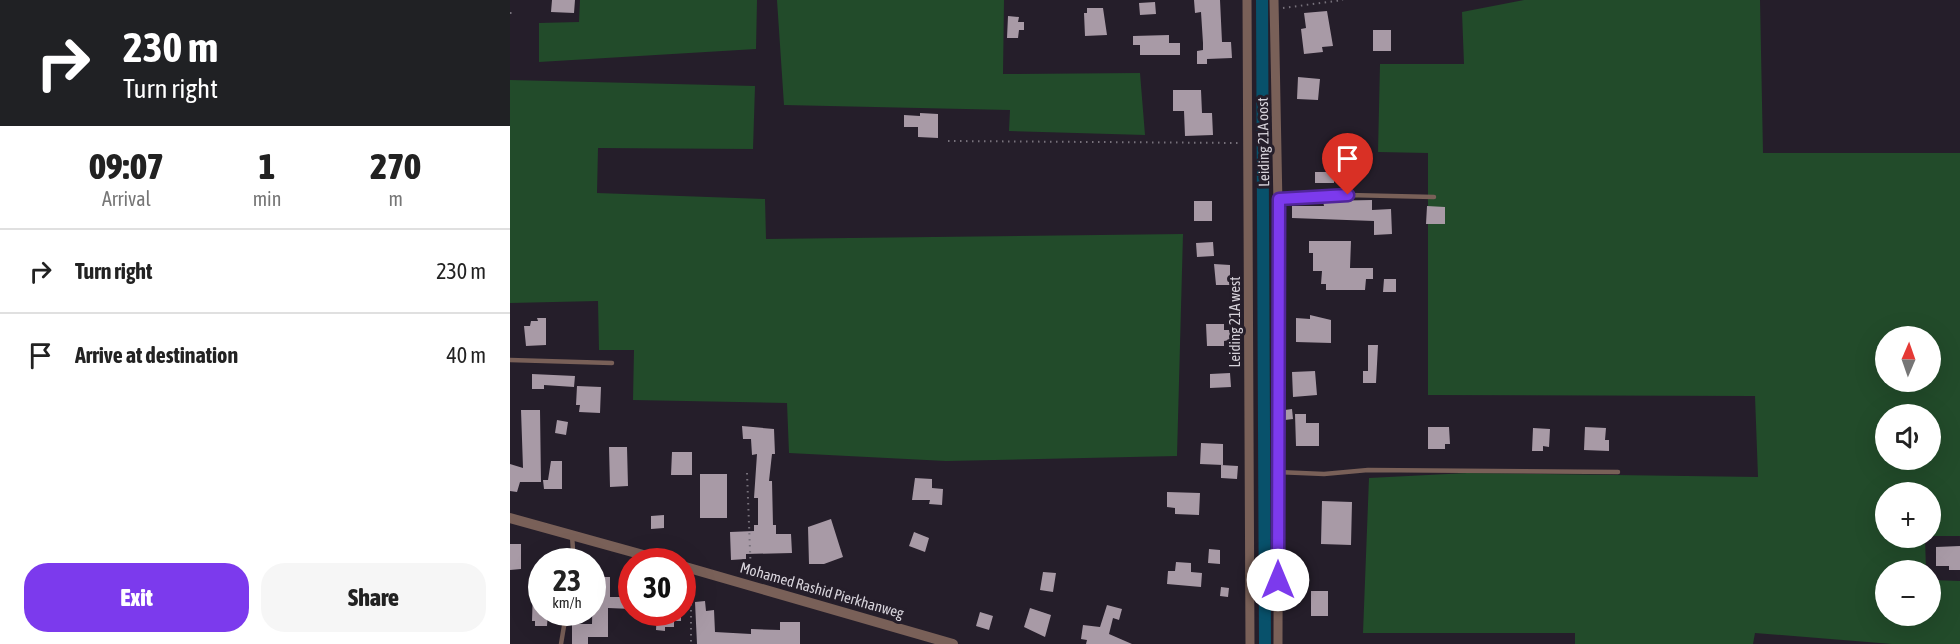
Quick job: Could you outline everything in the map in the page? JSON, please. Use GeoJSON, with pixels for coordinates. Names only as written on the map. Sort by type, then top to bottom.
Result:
{"type":"FeatureCollection","features":[{"type":"Feature","properties":{"kind":"street","name":"Leiding 21A west"},"geometry":{"type":"LineString","coordinates":[[1247,0],[1250,644]]}},
{"type":"Feature","properties":{"kind":"street","name":"Leiding 21A oost"},"geometry":{"type":"LineString","coordinates":[[1274,0],[1279,199],[1278,644]]}},
{"type":"Feature","properties":{"kind":"street"},"geometry":{"type":"LineString","coordinates":[[510,518],[618,548]]}},
{"type":"Feature","properties":{"kind":"street","name":"Mohamed Rashid Pierkhanweg"},"geometry":{"type":"LineString","coordinates":[[696,569],[953,644]]}},
{"type":"Feature","properties":{"kind":"lane"},"geometry":{"type":"LineString","coordinates":[[1279,199],[1348,195],[1434,197]]}},
{"type":"Feature","properties":{"kind":"lane"},"geometry":{"type":"LineString","coordinates":[[510,360],[612,363]]}},
{"type":"Feature","properties":{"kind":"lane"},"geometry":{"type":"LineString","coordinates":[[1277,472],[1324,474],[1368,470],[1618,472]]}},
{"type":"Feature","properties":{"kind":"lane"},"geometry":{"type":"LineString","coordinates":[[572,535],[573,548]]}},
{"type":"Feature","properties":{"kind":"lane"},"geometry":{"type":"LineString","coordinates":[[561,644],[564,626]]}},
{"type":"Feature","properties":{"kind":"path"},"geometry":{"type":"LineString","coordinates":[[1274,11],[1307,3],[1343,0]]}},
{"type":"Feature","properties":{"kind":"path"},"geometry":{"type":"LineString","coordinates":[[948,141],[1248,143]]}},
{"type":"Feature","properties":{"kind":"path"},"geometry":{"type":"LineString","coordinates":[[747,473],[751,585]]}},
{"type":"Feature","properties":{"kind":"path"},"geometry":{"type":"LineString","coordinates":[[691,626],[691,644]]}},
{"type":"Feature","properties":{"kind":"green space"},"geometry":{"type":"Polygon","coordinates":[[[580,0],[757,0],[756,49],[539,62],[539,23],[579,22],[580,0]]]}},
{"type":"Feature","properties":{"kind":"green space"},"geometry":{"type":"Polygon","coordinates":[[[777,0],[1004,0],[1003,74],[1140,73],[1145,135],[1009,131],[1010,110],[784,105],[777,0]]]}},
{"type":"Feature","properties":{"kind":"green space"},"geometry":{"type":"Polygon","coordinates":[[[1524,0],[1760,0],[1763,153],[1960,153],[1960,536],[1941,536],[1941,482],[1875,482],[1875,548],[1925,548],[1926,560],[1875,560],[1875,626],[1941,626],[1941,580],[1960,581],[1960,644],[1892,644],[1755,633],[1753,644],[1575,644],[1575,633],[1363,633],[1369,478],[1467,473],[1758,477],[1755,396],[1428,395],[1428,153],[1378,152],[1380,64],[1464,64],[1462,12],[1524,0]]]}},
{"type":"Feature","properties":{"kind":"green space"},"geometry":{"type":"Polygon","coordinates":[[[510,80],[755,86],[753,149],[598,148],[597,193],[765,199],[766,239],[1183,234],[1177,456],[946,461],[789,453],[787,403],[633,400],[634,350],[599,350],[598,301],[510,303],[510,80]]]}},
{"type":"Feature","properties":{"kind":"building"},"geometry":{"type":"Polygon","coordinates":[[[552,0],[575,0],[574,13],[551,12],[552,0]]]}},
{"type":"Feature","properties":{"kind":"building"},"geometry":{"type":"Polygon","coordinates":[[[1194,0],[1220,0],[1222,42],[1231,42],[1232,58],[1207,59],[1207,64],[1197,64],[1197,51],[1203,50],[1203,43],[1201,12],[1195,13],[1194,0]]]}},
{"type":"Feature","properties":{"kind":"building"},"geometry":{"type":"Polygon","coordinates":[[[1155,2],[1156,14],[1140,15],[1139,3],[1155,2]]]}},
{"type":"Feature","properties":{"kind":"building"},"geometry":{"type":"Polygon","coordinates":[[[1087,8],[1103,8],[1107,35],[1085,36],[1084,13],[1087,13],[1087,8]]]}},
{"type":"Feature","properties":{"kind":"building"},"geometry":{"type":"Polygon","coordinates":[[[1327,11],[1333,46],[1322,47],[1323,52],[1304,54],[1301,29],[1306,28],[1304,13],[1327,11]]]}},
{"type":"Feature","properties":{"kind":"building"},"geometry":{"type":"Polygon","coordinates":[[[1008,16],[1019,17],[1018,22],[1024,22],[1024,30],[1019,30],[1018,38],[1007,38],[1008,16]]]}},
{"type":"Feature","properties":{"kind":"building"},"geometry":{"type":"Polygon","coordinates":[[[1373,30],[1391,30],[1391,51],[1373,51],[1373,30]]]}},
{"type":"Feature","properties":{"kind":"building"},"geometry":{"type":"Polygon","coordinates":[[[1169,35],[1169,43],[1180,43],[1180,55],[1140,55],[1140,45],[1133,45],[1133,36],[1169,35]]]}},
{"type":"Feature","properties":{"kind":"building"},"geometry":{"type":"Polygon","coordinates":[[[1298,77],[1320,79],[1318,100],[1297,99],[1298,77]]]}},
{"type":"Feature","properties":{"kind":"building"},"geometry":{"type":"Polygon","coordinates":[[[1173,90],[1201,90],[1202,113],[1212,113],[1213,135],[1185,136],[1184,111],[1173,111],[1173,90]]]}},
{"type":"Feature","properties":{"kind":"building"},"geometry":{"type":"Polygon","coordinates":[[[920,113],[938,114],[938,138],[918,137],[918,127],[904,127],[904,115],[920,116],[920,113]]]}},
{"type":"Feature","properties":{"kind":"building"},"geometry":{"type":"Polygon","coordinates":[[[1315,172],[1334,172],[1334,183],[1315,183],[1315,172]]]}},
{"type":"Feature","properties":{"kind":"building"},"geometry":{"type":"Polygon","coordinates":[[[1372,200],[1372,210],[1391,209],[1392,234],[1374,235],[1374,221],[1292,218],[1292,206],[1324,206],[1323,201],[1372,200]]]}},
{"type":"Feature","properties":{"kind":"building"},"geometry":{"type":"Polygon","coordinates":[[[1194,201],[1212,201],[1212,221],[1194,221],[1194,201]]]}},
{"type":"Feature","properties":{"kind":"building"},"geometry":{"type":"Polygon","coordinates":[[[1427,206],[1445,207],[1445,224],[1426,224],[1427,206]]]}},
{"type":"Feature","properties":{"kind":"building"},"geometry":{"type":"Polygon","coordinates":[[[1309,241],[1351,241],[1350,268],[1373,268],[1373,279],[1366,279],[1365,290],[1326,290],[1326,284],[1321,284],[1322,271],[1313,271],[1313,253],[1309,253],[1309,241]]]}},
{"type":"Feature","properties":{"kind":"building"},"geometry":{"type":"Polygon","coordinates":[[[1213,242],[1214,256],[1197,257],[1196,243],[1213,242]]]}},
{"type":"Feature","properties":{"kind":"building"},"geometry":{"type":"Polygon","coordinates":[[[1214,264],[1230,265],[1230,285],[1216,285],[1214,264]]]}},
{"type":"Feature","properties":{"kind":"building"},"geometry":{"type":"Polygon","coordinates":[[[1384,279],[1396,279],[1396,292],[1383,292],[1384,279]]]}},
{"type":"Feature","properties":{"kind":"building"},"geometry":{"type":"Polygon","coordinates":[[[1310,315],[1331,320],[1331,343],[1296,342],[1296,318],[1310,319],[1310,315]]]}},
{"type":"Feature","properties":{"kind":"building"},"geometry":{"type":"Polygon","coordinates":[[[537,318],[546,318],[546,345],[526,346],[524,326],[530,326],[531,321],[538,321],[537,318]]]}},
{"type":"Feature","properties":{"kind":"building"},"geometry":{"type":"Polygon","coordinates":[[[1206,324],[1224,324],[1224,330],[1230,330],[1230,340],[1224,341],[1224,346],[1207,346],[1206,324]]]}},
{"type":"Feature","properties":{"kind":"building"},"geometry":{"type":"Polygon","coordinates":[[[1368,345],[1378,345],[1376,383],[1363,383],[1363,371],[1368,371],[1368,345]]]}},
{"type":"Feature","properties":{"kind":"building"},"geometry":{"type":"Polygon","coordinates":[[[1315,371],[1317,395],[1293,397],[1292,372],[1315,371]]]}},
{"type":"Feature","properties":{"kind":"building"},"geometry":{"type":"Polygon","coordinates":[[[1230,373],[1231,387],[1210,388],[1210,374],[1230,373]]]}},
{"type":"Feature","properties":{"kind":"building"},"geometry":{"type":"Polygon","coordinates":[[[532,374],[575,376],[574,387],[544,385],[544,389],[532,389],[532,374]]]}},
{"type":"Feature","properties":{"kind":"building"},"geometry":{"type":"Polygon","coordinates":[[[577,386],[601,387],[600,413],[579,412],[580,405],[576,405],[577,386]]]}},
{"type":"Feature","properties":{"kind":"building"},"geometry":{"type":"Polygon","coordinates":[[[1292,409],[1293,419],[1285,420],[1285,410],[1292,409]]]}},
{"type":"Feature","properties":{"kind":"building"},"geometry":{"type":"Polygon","coordinates":[[[521,410],[540,410],[541,482],[520,482],[517,492],[510,491],[510,464],[523,468],[521,410]]]}},
{"type":"Feature","properties":{"kind":"building"},"geometry":{"type":"Polygon","coordinates":[[[1295,414],[1306,414],[1306,423],[1319,423],[1319,446],[1296,446],[1295,414]]]}},
{"type":"Feature","properties":{"kind":"building"},"geometry":{"type":"Polygon","coordinates":[[[557,420],[568,422],[566,435],[555,433],[557,420]]]}},
{"type":"Feature","properties":{"kind":"building"},"geometry":{"type":"Polygon","coordinates":[[[742,426],[774,429],[775,454],[772,454],[769,481],[772,481],[773,525],[776,525],[776,534],[791,534],[792,553],[746,554],[746,559],[731,560],[730,532],[754,531],[754,525],[758,525],[758,498],[754,498],[757,454],[752,455],[751,439],[743,439],[742,426]]]}},
{"type":"Feature","properties":{"kind":"building"},"geometry":{"type":"Polygon","coordinates":[[[1428,427],[1449,427],[1450,444],[1445,444],[1445,449],[1428,449],[1428,427]]]}},
{"type":"Feature","properties":{"kind":"building"},"geometry":{"type":"Polygon","coordinates":[[[1585,427],[1606,428],[1605,440],[1609,440],[1609,451],[1584,450],[1585,427]]]}},
{"type":"Feature","properties":{"kind":"building"},"geometry":{"type":"Polygon","coordinates":[[[1533,428],[1550,429],[1549,447],[1543,446],[1543,451],[1532,451],[1533,428]]]}},
{"type":"Feature","properties":{"kind":"building"},"geometry":{"type":"Polygon","coordinates":[[[1201,443],[1223,444],[1223,465],[1200,464],[1201,443]]]}},
{"type":"Feature","properties":{"kind":"building"},"geometry":{"type":"Polygon","coordinates":[[[609,447],[627,447],[628,486],[610,487],[609,447]]]}},
{"type":"Feature","properties":{"kind":"building"},"geometry":{"type":"Polygon","coordinates":[[[672,452],[692,452],[692,475],[671,475],[672,452]]]}},
{"type":"Feature","properties":{"kind":"building"},"geometry":{"type":"Polygon","coordinates":[[[551,461],[562,461],[562,489],[544,489],[543,480],[548,480],[551,461]]]}},
{"type":"Feature","properties":{"kind":"building"},"geometry":{"type":"Polygon","coordinates":[[[1221,465],[1238,466],[1237,479],[1221,478],[1221,465]]]}},
{"type":"Feature","properties":{"kind":"building"},"geometry":{"type":"Polygon","coordinates":[[[700,474],[727,474],[727,518],[700,518],[700,474]]]}},
{"type":"Feature","properties":{"kind":"building"},"geometry":{"type":"Polygon","coordinates":[[[915,478],[932,479],[932,488],[943,489],[942,505],[929,504],[930,500],[912,500],[915,478]]]}},
{"type":"Feature","properties":{"kind":"building"},"geometry":{"type":"Polygon","coordinates":[[[1167,492],[1200,493],[1199,515],[1175,514],[1175,508],[1167,507],[1167,492]]]}},
{"type":"Feature","properties":{"kind":"building"},"geometry":{"type":"Polygon","coordinates":[[[1322,501],[1352,502],[1351,545],[1321,544],[1322,501]]]}},
{"type":"Feature","properties":{"kind":"building"},"geometry":{"type":"Polygon","coordinates":[[[664,515],[664,528],[651,529],[651,516],[664,515]]]}},
{"type":"Feature","properties":{"kind":"building"},"geometry":{"type":"Polygon","coordinates":[[[831,519],[843,557],[824,564],[809,564],[808,527],[831,519]]]}},
{"type":"Feature","properties":{"kind":"building"},"geometry":{"type":"Polygon","coordinates":[[[914,532],[929,538],[925,552],[909,546],[914,532]]]}},
{"type":"Feature","properties":{"kind":"building"},"geometry":{"type":"Polygon","coordinates":[[[510,544],[521,544],[521,569],[510,570],[510,544]]]}},
{"type":"Feature","properties":{"kind":"building"},"geometry":{"type":"Polygon","coordinates":[[[1960,546],[1960,570],[1949,570],[1949,566],[1941,566],[1941,560],[1936,560],[1936,548],[1960,546]]]}},
{"type":"Feature","properties":{"kind":"building"},"geometry":{"type":"Polygon","coordinates":[[[1209,549],[1220,550],[1220,564],[1208,563],[1209,549]]]}},
{"type":"Feature","properties":{"kind":"building"},"geometry":{"type":"Polygon","coordinates":[[[1176,562],[1191,563],[1191,572],[1202,573],[1201,587],[1167,584],[1168,571],[1175,571],[1176,562]]]}},
{"type":"Feature","properties":{"kind":"building"},"geometry":{"type":"Polygon","coordinates":[[[1043,572],[1056,573],[1053,592],[1040,590],[1043,572]]]}},
{"type":"Feature","properties":{"kind":"building"},"geometry":{"type":"Polygon","coordinates":[[[606,577],[610,577],[610,597],[618,597],[618,608],[608,608],[608,637],[588,637],[588,644],[572,644],[572,626],[606,626],[606,577]]]}},
{"type":"Feature","properties":{"kind":"building"},"geometry":{"type":"Polygon","coordinates":[[[1221,587],[1229,588],[1228,597],[1220,596],[1221,587]]]}},
{"type":"Feature","properties":{"kind":"building"},"geometry":{"type":"Polygon","coordinates":[[[1311,591],[1328,591],[1328,616],[1311,616],[1311,591]]]}},
{"type":"Feature","properties":{"kind":"building"},"geometry":{"type":"Polygon","coordinates":[[[705,601],[706,611],[714,610],[715,632],[751,634],[751,629],[780,630],[780,622],[800,622],[800,644],[697,644],[696,602],[705,601]]]}},
{"type":"Feature","properties":{"kind":"building"},"geometry":{"type":"Polygon","coordinates":[[[1107,605],[1122,609],[1119,620],[1113,618],[1109,634],[1132,644],[1086,644],[1087,640],[1081,639],[1083,625],[1100,627],[1107,605]]]}},
{"type":"Feature","properties":{"kind":"building"},"geometry":{"type":"Polygon","coordinates":[[[1030,608],[1051,615],[1045,637],[1024,627],[1030,608]]]}},
{"type":"Feature","properties":{"kind":"building"},"geometry":{"type":"Polygon","coordinates":[[[980,612],[993,616],[989,630],[976,626],[980,612]]]}},
{"type":"Feature","properties":{"kind":"building"},"geometry":{"type":"Polygon","coordinates":[[[656,626],[674,626],[665,627],[665,631],[656,630],[656,626]]]}},
{"type":"Feature","properties":{"kind":"waterway"},"geometry":{"type":"LineString","coordinates":[[1262,0],[1265,644]]}},
{"type":"Feature","properties":{"kind":"route"},"geometry":{"type":"LineString","coordinates":[[1278,580],[1279,199],[1348,195]]}}]}
